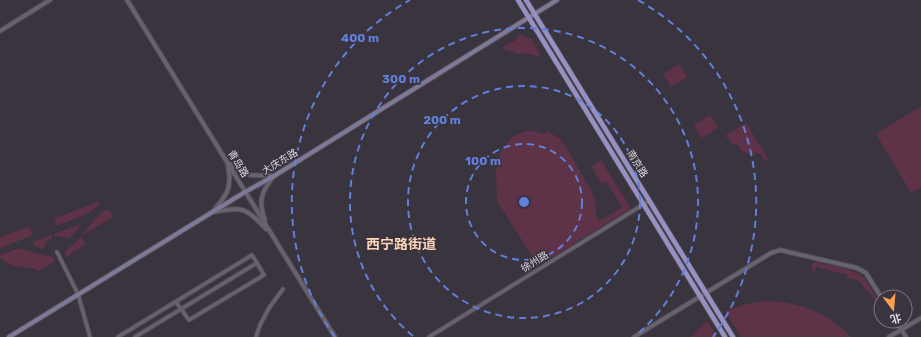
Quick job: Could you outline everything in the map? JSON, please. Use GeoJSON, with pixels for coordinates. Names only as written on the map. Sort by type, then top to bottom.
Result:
{"type":"FeatureCollection","features":[{"type":"Feature","properties":{"kind":"main road","name":"南京路"},"geometry":{"type":"LineString","coordinates":[[518,0],[725,337]]}},
{"type":"Feature","properties":{"kind":"main road","name":"南京路"},"geometry":{"type":"LineString","coordinates":[[526,0],[733,337]]}},
{"type":"Feature","properties":{"kind":"main road","name":"大庆东路"},"geometry":{"type":"LineString","coordinates":[[9,337],[212,212],[274,176],[557,0]]}},
{"type":"Feature","properties":{"kind":"street"},"geometry":{"type":"LineString","coordinates":[[0,31],[50,0]]}},
{"type":"Feature","properties":{"kind":"street","name":"青岛路"},"geometry":{"type":"LineString","coordinates":[[127,0],[334,337]]}},
{"type":"Feature","properties":{"kind":"street"},"geometry":{"type":"LineString","coordinates":[[227,162],[243,173],[251,175],[274,176]]}},
{"type":"Feature","properties":{"kind":"street"},"geometry":{"type":"LineString","coordinates":[[212,212],[224,199],[228,191],[229,172],[227,162]]}},
{"type":"Feature","properties":{"kind":"street"},"geometry":{"type":"LineString","coordinates":[[271,234],[264,219],[261,200],[262,193],[274,176]]}},
{"type":"Feature","properties":{"kind":"street","name":"徐州路"},"geometry":{"type":"LineString","coordinates":[[429,337],[649,202]]}},
{"type":"Feature","properties":{"kind":"street"},"geometry":{"type":"LineString","coordinates":[[212,212],[235,208],[244,210],[251,214],[271,234]]}},
{"type":"Feature","properties":{"kind":"street"},"geometry":{"type":"LineString","coordinates":[[634,337],[771,253],[780,250],[857,268],[866,273],[877,289]]}},
{"type":"Feature","properties":{"kind":"street"},"geometry":{"type":"LineString","coordinates":[[57,252],[78,294],[90,337]]}},
{"type":"Feature","properties":{"kind":"street"},"geometry":{"type":"LineString","coordinates":[[118,337],[252,255],[264,275],[189,320],[176,302]]}},
{"type":"Feature","properties":{"kind":"street"},"geometry":{"type":"LineString","coordinates":[[135,337],[257,263]]}},
{"type":"Feature","properties":{"kind":"street"},"geometry":{"type":"LineString","coordinates":[[217,277],[222,284]]}},
{"type":"Feature","properties":{"kind":"street"},"geometry":{"type":"LineString","coordinates":[[256,337],[260,325],[269,308],[283,289]]}},
{"type":"Feature","properties":{"kind":"street"},"geometry":{"type":"LineString","coordinates":[[889,337],[921,318]]}},
{"type":"Feature","properties":{"kind":"street"},"geometry":{"type":"LineString","coordinates":[[902,330],[906,337]]}},
{"type":"Feature","properties":{"kind":"street"},"geometry":{"type":"LineString","coordinates":[[126,332],[130,337]]}},
{"type":"Feature","properties":{"kind":"shaded area"},"geometry":{"type":"Polygon","coordinates":[[[520,35],[531,39],[541,55],[537,56],[528,53],[520,54],[505,50],[503,47],[518,39],[517,36],[520,35]]]}},
{"type":"Feature","properties":{"kind":"shaded area"},"geometry":{"type":"Polygon","coordinates":[[[679,64],[687,77],[671,87],[663,74],[679,64]]]}},
{"type":"Feature","properties":{"kind":"shaded area"},"geometry":{"type":"Polygon","coordinates":[[[921,106],[921,187],[911,193],[876,134],[921,106]]]}},
{"type":"Feature","properties":{"kind":"shaded area"},"geometry":{"type":"Polygon","coordinates":[[[710,115],[718,128],[702,138],[694,125],[710,115]]]}},
{"type":"Feature","properties":{"kind":"shaded area"},"geometry":{"type":"Polygon","coordinates":[[[746,123],[770,162],[763,159],[759,153],[755,153],[753,155],[749,155],[749,153],[747,154],[746,152],[740,150],[739,146],[736,144],[732,144],[727,138],[726,135],[746,123]]]}},
{"type":"Feature","properties":{"kind":"shaded area"},"geometry":{"type":"Polygon","coordinates":[[[532,131],[545,134],[547,131],[559,138],[564,144],[591,190],[595,200],[596,216],[599,221],[622,207],[606,181],[601,184],[592,168],[593,165],[601,160],[631,208],[541,264],[537,264],[497,201],[496,172],[501,151],[511,138],[523,132],[532,131]]]}},
{"type":"Feature","properties":{"kind":"shaded area"},"geometry":{"type":"Polygon","coordinates":[[[98,202],[99,205],[89,213],[57,226],[56,225],[55,218],[98,202]]]}},
{"type":"Feature","properties":{"kind":"shaded area"},"geometry":{"type":"Polygon","coordinates":[[[107,209],[112,213],[113,217],[82,235],[102,212],[107,209]]]}},
{"type":"Feature","properties":{"kind":"shaded area"},"geometry":{"type":"Polygon","coordinates":[[[79,225],[79,228],[69,239],[60,236],[55,237],[54,234],[79,225]]]}},
{"type":"Feature","properties":{"kind":"shaded area"},"geometry":{"type":"Polygon","coordinates":[[[28,227],[30,228],[32,234],[31,236],[0,248],[0,237],[28,227]]]}},
{"type":"Feature","properties":{"kind":"shaded area"},"geometry":{"type":"Polygon","coordinates":[[[52,235],[52,238],[47,241],[43,249],[33,245],[35,241],[52,235]]]}},
{"type":"Feature","properties":{"kind":"shaded area"},"geometry":{"type":"Polygon","coordinates":[[[81,236],[86,244],[66,257],[65,254],[67,250],[81,236]]]}},
{"type":"Feature","properties":{"kind":"shaded area"},"geometry":{"type":"Polygon","coordinates":[[[20,248],[53,257],[55,261],[39,271],[32,268],[12,265],[0,258],[0,255],[20,248]]]}},
{"type":"Feature","properties":{"kind":"shaded area"},"geometry":{"type":"Polygon","coordinates":[[[815,262],[854,271],[864,277],[873,292],[873,298],[868,290],[865,290],[862,284],[858,281],[847,278],[847,275],[816,267],[815,271],[812,270],[812,264],[815,262]]]}},
{"type":"Feature","properties":{"kind":"shaded area"},"geometry":{"type":"Polygon","coordinates":[[[765,301],[801,306],[812,310],[832,321],[851,337],[741,337],[725,311],[747,304],[765,301]]]}},
{"type":"Feature","properties":{"kind":"shaded area"},"geometry":{"type":"Polygon","coordinates":[[[707,321],[718,337],[690,337],[707,321]]]}},
{"type":"Feature","properties":{"kind":"district","name":"西宁路街道"},"geometry":{"type":"Point","coordinates":[401,244]}}]}
